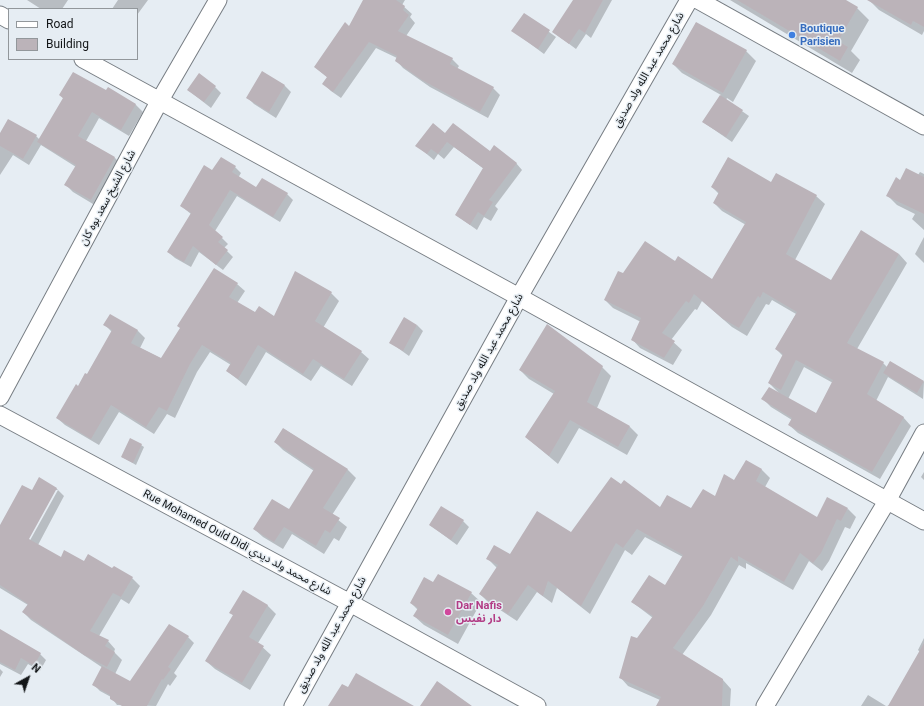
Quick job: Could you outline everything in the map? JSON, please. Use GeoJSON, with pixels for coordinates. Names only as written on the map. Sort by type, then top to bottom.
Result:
{"type":"FeatureCollection","features":[{"type":"Feature","properties":{"kind":"street","name":"شارع الشيخ سعد بوه كان"},"geometry":{"type":"LineString","coordinates":[[0,397],[160,100],[218,0]]}},
{"type":"Feature","properties":{"kind":"street","name":"شارع محمد عبد الله ولد صديق"},"geometry":{"type":"LineString","coordinates":[[293,706],[519,297],[689,0]]}},
{"type":"Feature","properties":{"kind":"street"},"geometry":{"type":"LineString","coordinates":[[698,0],[924,126]]}},
{"type":"Feature","properties":{"kind":"street"},"geometry":{"type":"LineString","coordinates":[[85,60],[519,297],[924,521]]}},
{"type":"Feature","properties":{"kind":"street","name":"Rue Mohamed Ould Didi شارع محمد ولد ديدي"},"geometry":{"type":"LineString","coordinates":[[0,416],[350,603],[537,706]]}},
{"type":"Feature","properties":{"kind":"street"},"geometry":{"type":"LineString","coordinates":[[765,706],[887,501],[924,433]]}},
{"type":"Feature","properties":{"kind":"building"},"geometry":{"type":"Polygon","coordinates":[[[363,0],[396,0],[405,6],[403,10],[409,15],[398,31],[453,58],[450,64],[494,87],[480,112],[422,80],[395,61],[397,56],[369,42],[333,92],[322,84],[327,77],[314,67],[345,22],[349,26],[363,0]]]}},
{"type":"Feature","properties":{"kind":"building"},"geometry":{"type":"Polygon","coordinates":[[[573,0],[603,0],[585,33],[579,29],[569,44],[552,32],[573,0]]]}},
{"type":"Feature","properties":{"kind":"building"},"geometry":{"type":"Polygon","coordinates":[[[737,0],[846,0],[858,7],[838,41],[848,47],[840,61],[737,0]]]}},
{"type":"Feature","properties":{"kind":"building"},"geometry":{"type":"Polygon","coordinates":[[[867,0],[924,0],[924,27],[913,21],[911,25],[867,0]]]}},
{"type":"Feature","properties":{"kind":"building"},"geometry":{"type":"Polygon","coordinates":[[[524,13],[550,30],[538,49],[511,31],[524,13]]]}},
{"type":"Feature","properties":{"kind":"building"},"geometry":{"type":"Polygon","coordinates":[[[696,22],[747,50],[723,93],[672,64],[696,22]]]}},
{"type":"Feature","properties":{"kind":"building"},"geometry":{"type":"Polygon","coordinates":[[[262,71],[285,85],[269,112],[246,98],[262,71]]]}},
{"type":"Feature","properties":{"kind":"building"},"geometry":{"type":"Polygon","coordinates":[[[73,72],[106,90],[108,87],[136,104],[121,130],[92,112],[78,136],[115,157],[91,200],[64,185],[76,165],[37,142],[63,98],[59,95],[73,72]]]}},
{"type":"Feature","properties":{"kind":"building"},"geometry":{"type":"Polygon","coordinates":[[[199,73],[216,86],[204,102],[187,90],[199,73]]]}},
{"type":"Feature","properties":{"kind":"building"},"geometry":{"type":"Polygon","coordinates":[[[720,95],[743,110],[726,137],[702,122],[720,95]]]}},
{"type":"Feature","properties":{"kind":"building"},"geometry":{"type":"Polygon","coordinates":[[[8,119],[37,135],[23,159],[0,146],[0,133],[8,119]]]}},
{"type":"Feature","properties":{"kind":"building"},"geometry":{"type":"Polygon","coordinates":[[[433,123],[445,133],[453,123],[490,151],[494,145],[517,163],[489,200],[493,202],[484,216],[478,212],[470,225],[455,215],[483,168],[447,142],[438,154],[431,149],[427,154],[415,146],[433,123]]]}},
{"type":"Feature","properties":{"kind":"building"},"geometry":{"type":"Polygon","coordinates":[[[221,157],[236,166],[232,172],[256,187],[262,178],[288,193],[273,217],[230,190],[209,225],[223,237],[218,242],[228,250],[216,265],[193,246],[184,262],[167,252],[191,213],[180,206],[204,165],[212,170],[221,157]]]}},
{"type":"Feature","properties":{"kind":"building"},"geometry":{"type":"Polygon","coordinates":[[[728,157],[771,182],[776,173],[817,195],[786,254],[831,280],[861,230],[899,254],[847,343],[884,362],[867,394],[904,417],[872,472],[788,425],[792,418],[761,399],[769,387],[816,413],[833,380],[796,360],[781,390],[768,383],[783,354],[775,349],[797,312],[763,292],[760,298],[758,296],[739,328],[723,319],[694,294],[689,303],[686,301],[662,333],[675,341],[664,358],[631,340],[641,318],[604,300],[618,271],[623,273],[645,241],[675,261],[678,256],[712,279],[746,222],[713,203],[719,192],[711,187],[728,157]]]}},
{"type":"Feature","properties":{"kind":"building"},"geometry":{"type":"Polygon","coordinates":[[[906,168],[924,177],[924,214],[886,196],[896,177],[900,180],[906,168]]]}},
{"type":"Feature","properties":{"kind":"building"},"geometry":{"type":"Polygon","coordinates":[[[214,268],[238,283],[229,297],[255,312],[259,306],[274,316],[295,271],[332,292],[315,321],[362,351],[344,379],[313,359],[303,374],[258,345],[238,379],[226,371],[231,363],[202,345],[190,364],[167,411],[159,407],[146,427],[111,405],[91,439],[56,418],[76,384],[78,386],[85,373],[87,374],[112,330],[103,325],[110,314],[138,330],[131,343],[161,358],[180,328],[177,326],[214,268]]]}},
{"type":"Feature","properties":{"kind":"building"},"geometry":{"type":"Polygon","coordinates":[[[404,317],[417,325],[403,351],[389,343],[404,317]]]}},
{"type":"Feature","properties":{"kind":"building"},"geometry":{"type":"Polygon","coordinates":[[[547,324],[603,366],[587,402],[630,426],[618,447],[570,420],[549,456],[525,437],[555,391],[519,370],[547,324]]]}},
{"type":"Feature","properties":{"kind":"building"},"geometry":{"type":"Polygon","coordinates":[[[890,361],[924,381],[917,393],[883,373],[890,361]]]}},
{"type":"Feature","properties":{"kind":"building"},"geometry":{"type":"Polygon","coordinates":[[[283,428],[348,469],[323,508],[340,518],[330,533],[325,530],[316,546],[284,527],[274,542],[253,529],[272,499],[289,509],[314,469],[274,442],[283,428]]]}},
{"type":"Feature","properties":{"kind":"building"},"geometry":{"type":"Polygon","coordinates":[[[130,438],[142,444],[133,463],[121,457],[130,438]]]}},
{"type":"Feature","properties":{"kind":"building"},"geometry":{"type":"Polygon","coordinates":[[[746,460],[762,469],[756,481],[817,517],[827,497],[848,508],[841,521],[837,519],[821,553],[813,563],[800,553],[784,582],[738,556],[738,562],[731,557],[703,606],[673,648],[723,679],[722,706],[656,706],[661,697],[619,678],[631,636],[637,638],[653,616],[631,602],[649,575],[665,585],[683,555],[637,529],[623,548],[616,543],[581,606],[548,581],[543,596],[528,585],[508,614],[479,594],[498,565],[486,559],[494,545],[510,554],[537,511],[571,532],[611,477],[621,484],[624,480],[660,507],[667,495],[691,508],[703,489],[715,496],[724,474],[734,480],[746,460]]]}},
{"type":"Feature","properties":{"kind":"building"},"geometry":{"type":"Polygon","coordinates":[[[39,477],[57,488],[29,539],[61,557],[64,550],[84,561],[88,554],[112,568],[114,566],[133,577],[121,597],[113,593],[90,631],[109,640],[105,646],[115,652],[107,667],[84,655],[22,612],[28,604],[0,585],[0,525],[22,485],[32,490],[39,477]]]}},
{"type":"Feature","properties":{"kind":"building"},"geometry":{"type":"Polygon","coordinates":[[[441,506],[464,520],[451,540],[429,525],[441,506]]]}},
{"type":"Feature","properties":{"kind":"building"},"geometry":{"type":"Polygon","coordinates":[[[438,574],[472,592],[448,635],[413,616],[418,608],[410,603],[424,577],[433,582],[438,574]]]}},
{"type":"Feature","properties":{"kind":"building"},"geometry":{"type":"Polygon","coordinates":[[[243,590],[268,605],[249,637],[264,646],[242,683],[205,661],[233,615],[229,613],[243,590]]]}},
{"type":"Feature","properties":{"kind":"building"},"geometry":{"type":"Polygon","coordinates":[[[169,624],[189,636],[168,667],[171,669],[163,680],[162,679],[147,706],[122,706],[110,699],[110,695],[92,685],[102,666],[130,681],[169,624]]]}},
{"type":"Feature","properties":{"kind":"building"},"geometry":{"type":"Polygon","coordinates":[[[0,629],[41,653],[34,666],[21,658],[15,670],[0,662],[0,629]]]}},
{"type":"Feature","properties":{"kind":"building"},"geometry":{"type":"Polygon","coordinates":[[[924,643],[924,706],[888,706],[924,643]]]}},
{"type":"Feature","properties":{"kind":"building"},"geometry":{"type":"Polygon","coordinates":[[[356,673],[414,706],[328,706],[342,684],[348,687],[356,673]]]}},
{"type":"Feature","properties":{"kind":"building"},"geometry":{"type":"Polygon","coordinates":[[[437,681],[472,706],[420,706],[437,681]]]}},
{"type":"Feature","properties":{"kind":"place","name":"Boutique Parisien"},"geometry":{"type":"Point","coordinates":[792,35]}},
{"type":"Feature","properties":{"kind":"place","name":"Dar Nafis دار نفيس"},"geometry":{"type":"Point","coordinates":[448,612]}}]}
